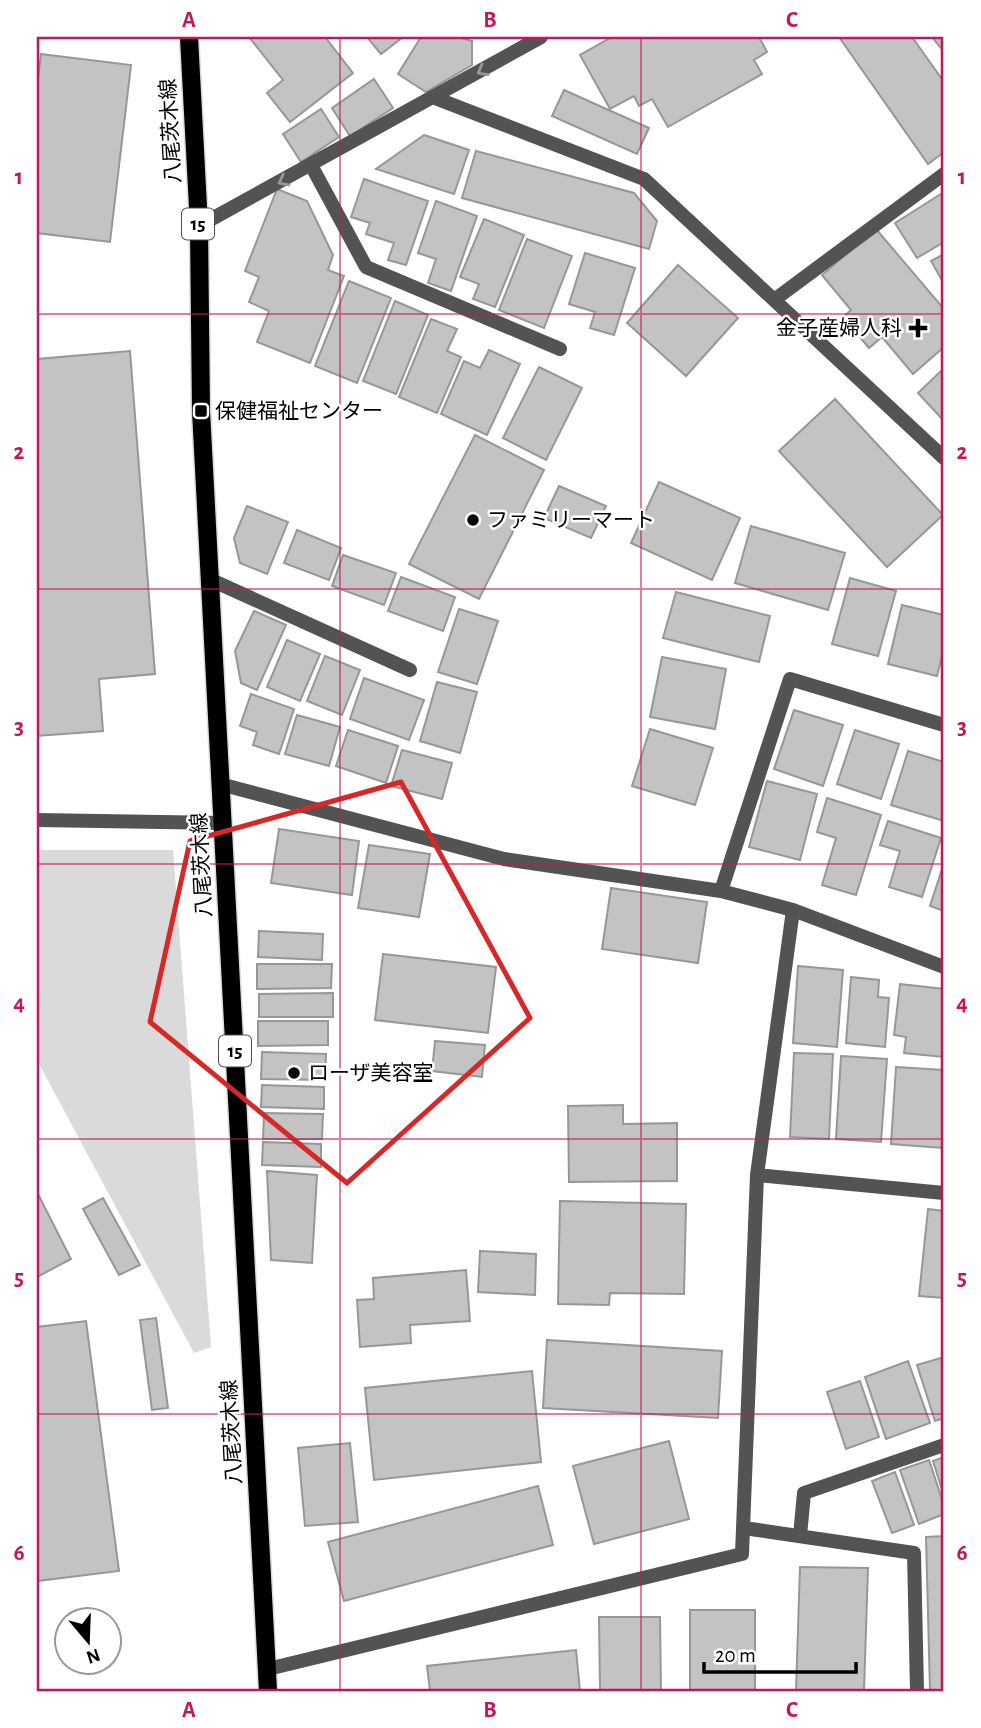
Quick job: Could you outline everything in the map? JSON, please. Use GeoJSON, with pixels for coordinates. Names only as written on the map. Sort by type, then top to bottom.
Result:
{"type":"FeatureCollection","features":[{"type":"Feature","properties":{"kind":"main road","name":"八尾茨木線"},"geometry":{"type":"LineString","coordinates":[[190,37],[199,226],[201,411],[268,1691]]}},
{"type":"Feature","properties":{"kind":"street"},"geometry":{"type":"LineString","coordinates":[[199,226],[435,98],[541,37]]}},
{"type":"Feature","properties":{"kind":"street"},"geometry":{"type":"LineString","coordinates":[[435,98],[644,179],[944,457]]}},
{"type":"Feature","properties":{"kind":"street"},"geometry":{"type":"LineString","coordinates":[[311,165],[366,267],[560,349]]}},
{"type":"Feature","properties":{"kind":"street"},"geometry":{"type":"LineString","coordinates":[[774,300],[944,173]]}},
{"type":"Feature","properties":{"kind":"street"},"geometry":{"type":"LineString","coordinates":[[209,579],[410,670]]}},
{"type":"Feature","properties":{"kind":"street"},"geometry":{"type":"LineString","coordinates":[[721,891],[790,680],[944,726]]}},
{"type":"Feature","properties":{"kind":"street"},"geometry":{"type":"LineString","coordinates":[[220,785],[505,859],[721,891],[793,910],[944,967]]}},
{"type":"Feature","properties":{"kind":"street"},"geometry":{"type":"LineString","coordinates":[[37,820],[223,823]]}},
{"type":"Feature","properties":{"kind":"street"},"geometry":{"type":"LineString","coordinates":[[268,1669],[742,1554],[757,1175],[793,910]]}},
{"type":"Feature","properties":{"kind":"street"},"geometry":{"type":"LineString","coordinates":[[757,1175],[944,1194]]}},
{"type":"Feature","properties":{"kind":"street"},"geometry":{"type":"LineString","coordinates":[[800,1536],[804,1493],[944,1445]]}},
{"type":"Feature","properties":{"kind":"street"},"geometry":{"type":"LineString","coordinates":[[744,1528],[914,1552],[917,1691]]}},
{"type":"Feature","properties":{"kind":"highlighted area"},"geometry":{"type":"Polygon","coordinates":[[[401,782],[530,1018],[347,1183],[150,1022],[190,841],[401,782]]]}},
{"type":"Feature","properties":{"kind":"shaded area"},"geometry":{"type":"Polygon","coordinates":[[[37,850],[173,850],[211,1347],[194,1353],[37,1060],[37,850]]]}},
{"type":"Feature","properties":{"kind":"building"},"geometry":{"type":"Polygon","coordinates":[[[249,37],[325,37],[353,73],[290,122],[267,93],[283,80],[249,37]]]}},
{"type":"Feature","properties":{"kind":"building"},"geometry":{"type":"Polygon","coordinates":[[[367,37],[403,37],[381,54],[367,37]]]}},
{"type":"Feature","properties":{"kind":"building"},"geometry":{"type":"Polygon","coordinates":[[[421,37],[458,37],[472,41],[472,65],[426,92],[398,74],[421,37]]]}},
{"type":"Feature","properties":{"kind":"building"},"geometry":{"type":"Polygon","coordinates":[[[612,37],[759,37],[767,52],[754,60],[762,74],[668,127],[652,99],[639,106],[634,96],[610,109],[580,55],[612,37]]]}},
{"type":"Feature","properties":{"kind":"building"},"geometry":{"type":"Polygon","coordinates":[[[839,37],[912,37],[944,82],[944,152],[928,164],[839,37]]]}},
{"type":"Feature","properties":{"kind":"building"},"geometry":{"type":"Polygon","coordinates":[[[932,37],[944,37],[944,52],[932,37]]]}},
{"type":"Feature","properties":{"kind":"building"},"geometry":{"type":"Polygon","coordinates":[[[41,54],[131,65],[110,242],[37,233],[37,87],[41,54]]]}},
{"type":"Feature","properties":{"kind":"building"},"geometry":{"type":"Polygon","coordinates":[[[374,79],[393,108],[350,136],[332,108],[374,79]]]}},
{"type":"Feature","properties":{"kind":"building"},"geometry":{"type":"Polygon","coordinates":[[[564,90],[649,128],[637,154],[552,116],[564,90]]]}},
{"type":"Feature","properties":{"kind":"building"},"geometry":{"type":"Polygon","coordinates":[[[321,109],[339,137],[301,162],[283,134],[321,109]]]}},
{"type":"Feature","properties":{"kind":"building"},"geometry":{"type":"Polygon","coordinates":[[[424,135],[469,150],[454,194],[376,169],[424,135]]]}},
{"type":"Feature","properties":{"kind":"building"},"geometry":{"type":"Polygon","coordinates":[[[476,151],[634,193],[657,221],[649,249],[462,198],[476,151]]]}},
{"type":"Feature","properties":{"kind":"building"},"geometry":{"type":"Polygon","coordinates":[[[364,179],[428,201],[406,265],[388,260],[394,243],[366,234],[370,223],[351,217],[364,179]]]}},
{"type":"Feature","properties":{"kind":"building"},"geometry":{"type":"Polygon","coordinates":[[[277,189],[307,201],[333,255],[328,270],[344,276],[310,363],[257,342],[269,311],[249,302],[259,277],[245,271],[277,189]]]}},
{"type":"Feature","properties":{"kind":"building"},"geometry":{"type":"Polygon","coordinates":[[[944,192],[944,242],[917,258],[895,223],[944,192]]]}},
{"type":"Feature","properties":{"kind":"building"},"geometry":{"type":"Polygon","coordinates":[[[436,201],[477,216],[451,291],[428,283],[436,259],[418,253],[436,201]]]}},
{"type":"Feature","properties":{"kind":"building"},"geometry":{"type":"Polygon","coordinates":[[[484,219],[524,235],[495,307],[473,299],[479,284],[460,277],[484,219]]]}},
{"type":"Feature","properties":{"kind":"building"},"geometry":{"type":"Polygon","coordinates":[[[876,229],[944,309],[944,347],[913,374],[882,337],[869,348],[843,317],[851,310],[822,275],[876,229]]]}},
{"type":"Feature","properties":{"kind":"building"},"geometry":{"type":"Polygon","coordinates":[[[527,239],[572,256],[544,328],[499,310],[527,239]]]}},
{"type":"Feature","properties":{"kind":"building"},"geometry":{"type":"Polygon","coordinates":[[[585,253],[635,268],[614,335],[590,328],[595,312],[569,304],[585,253]]]}},
{"type":"Feature","properties":{"kind":"building"},"geometry":{"type":"Polygon","coordinates":[[[944,254],[944,284],[931,261],[944,254]]]}},
{"type":"Feature","properties":{"kind":"building"},"geometry":{"type":"Polygon","coordinates":[[[678,265],[738,318],[686,376],[627,323],[678,265]]]}},
{"type":"Feature","properties":{"kind":"building"},"geometry":{"type":"Polygon","coordinates":[[[349,281],[391,298],[357,383],[315,366],[349,281]]]}},
{"type":"Feature","properties":{"kind":"building"},"geometry":{"type":"Polygon","coordinates":[[[395,301],[428,315],[396,394],[363,381],[395,301]]]}},
{"type":"Feature","properties":{"kind":"building"},"geometry":{"type":"Polygon","coordinates":[[[431,319],[457,329],[447,351],[461,357],[437,413],[399,397],[431,319]]]}},
{"type":"Feature","properties":{"kind":"building"},"geometry":{"type":"Polygon","coordinates":[[[489,350],[520,364],[487,435],[441,414],[464,361],[480,368],[489,350]]]}},
{"type":"Feature","properties":{"kind":"building"},"geometry":{"type":"Polygon","coordinates":[[[130,351],[155,674],[99,679],[103,731],[37,736],[37,359],[130,351]]]}},
{"type":"Feature","properties":{"kind":"building"},"geometry":{"type":"Polygon","coordinates":[[[539,367],[582,388],[546,460],[503,438],[539,367]]]}},
{"type":"Feature","properties":{"kind":"building"},"geometry":{"type":"Polygon","coordinates":[[[944,368],[944,421],[918,393],[944,368]]]}},
{"type":"Feature","properties":{"kind":"building"},"geometry":{"type":"Polygon","coordinates":[[[835,399],[943,515],[887,567],[779,451],[835,399]]]}},
{"type":"Feature","properties":{"kind":"building"},"geometry":{"type":"Polygon","coordinates":[[[475,435],[544,470],[479,599],[409,564],[475,435]]]}},
{"type":"Feature","properties":{"kind":"building"},"geometry":{"type":"Polygon","coordinates":[[[659,482],[740,518],[712,580],[631,543],[659,482]]]}},
{"type":"Feature","properties":{"kind":"building"},"geometry":{"type":"Polygon","coordinates":[[[559,486],[606,506],[591,538],[544,518],[559,486]]]}},
{"type":"Feature","properties":{"kind":"building"},"geometry":{"type":"Polygon","coordinates":[[[247,506],[288,522],[267,574],[240,563],[234,538],[247,506]]]}},
{"type":"Feature","properties":{"kind":"building"},"geometry":{"type":"Polygon","coordinates":[[[751,526],[845,553],[828,610],[735,583],[751,526]]]}},
{"type":"Feature","properties":{"kind":"building"},"geometry":{"type":"Polygon","coordinates":[[[297,530],[341,548],[329,580],[284,563],[297,530]]]}},
{"type":"Feature","properties":{"kind":"building"},"geometry":{"type":"Polygon","coordinates":[[[343,555],[396,573],[384,605],[332,586],[343,555]]]}},
{"type":"Feature","properties":{"kind":"building"},"geometry":{"type":"Polygon","coordinates":[[[401,577],[455,597],[443,631],[388,611],[401,577]]]}},
{"type":"Feature","properties":{"kind":"building"},"geometry":{"type":"Polygon","coordinates":[[[850,578],[896,591],[878,656],[832,644],[850,578]]]}},
{"type":"Feature","properties":{"kind":"building"},"geometry":{"type":"Polygon","coordinates":[[[676,592],[770,616],[759,662],[663,638],[676,592]]]}},
{"type":"Feature","properties":{"kind":"building"},"geometry":{"type":"Polygon","coordinates":[[[902,605],[944,615],[944,648],[937,676],[888,664],[902,605]]]}},
{"type":"Feature","properties":{"kind":"building"},"geometry":{"type":"Polygon","coordinates":[[[459,609],[498,621],[477,684],[438,672],[459,609]]]}},
{"type":"Feature","properties":{"kind":"building"},"geometry":{"type":"Polygon","coordinates":[[[254,611],[286,625],[257,690],[241,683],[235,651],[254,611]]]}},
{"type":"Feature","properties":{"kind":"building"},"geometry":{"type":"Polygon","coordinates":[[[287,640],[320,654],[300,701],[267,687],[287,640]]]}},
{"type":"Feature","properties":{"kind":"building"},"geometry":{"type":"Polygon","coordinates":[[[325,656],[360,670],[342,715],[307,701],[325,656]]]}},
{"type":"Feature","properties":{"kind":"building"},"geometry":{"type":"Polygon","coordinates":[[[662,657],[726,669],[715,729],[650,717],[662,657]]]}},
{"type":"Feature","properties":{"kind":"building"},"geometry":{"type":"Polygon","coordinates":[[[364,678],[424,700],[409,740],[350,719],[364,678]]]}},
{"type":"Feature","properties":{"kind":"building"},"geometry":{"type":"Polygon","coordinates":[[[437,682],[477,692],[460,753],[420,741],[437,682]]]}},
{"type":"Feature","properties":{"kind":"building"},"geometry":{"type":"Polygon","coordinates":[[[251,694],[294,709],[279,754],[253,745],[257,732],[240,726],[251,694]]]}},
{"type":"Feature","properties":{"kind":"building"},"geometry":{"type":"Polygon","coordinates":[[[794,710],[843,725],[823,786],[774,769],[794,710]]]}},
{"type":"Feature","properties":{"kind":"building"},"geometry":{"type":"Polygon","coordinates":[[[297,715],[340,727],[329,766],[285,754],[297,715]]]}},
{"type":"Feature","properties":{"kind":"building"},"geometry":{"type":"Polygon","coordinates":[[[650,729],[713,748],[695,805],[632,786],[650,729]]]}},
{"type":"Feature","properties":{"kind":"building"},"geometry":{"type":"Polygon","coordinates":[[[348,730],[398,746],[386,783],[336,766],[348,730]]]}},
{"type":"Feature","properties":{"kind":"building"},"geometry":{"type":"Polygon","coordinates":[[[855,730],[899,744],[881,799],[837,784],[855,730]]]}},
{"type":"Feature","properties":{"kind":"building"},"geometry":{"type":"Polygon","coordinates":[[[402,750],[452,763],[442,799],[391,786],[402,750]]]}},
{"type":"Feature","properties":{"kind":"building"},"geometry":{"type":"Polygon","coordinates":[[[908,751],[944,762],[944,821],[891,805],[908,751]]]}},
{"type":"Feature","properties":{"kind":"building"},"geometry":{"type":"Polygon","coordinates":[[[767,781],[817,794],[800,860],[749,847],[767,781]]]}},
{"type":"Feature","properties":{"kind":"building"},"geometry":{"type":"Polygon","coordinates":[[[827,798],[881,815],[856,895],[822,885],[836,838],[817,832],[827,798]]]}},
{"type":"Feature","properties":{"kind":"building"},"geometry":{"type":"Polygon","coordinates":[[[888,821],[941,838],[922,897],[889,887],[900,851],[880,845],[888,821]]]}},
{"type":"Feature","properties":{"kind":"building"},"geometry":{"type":"Polygon","coordinates":[[[279,829],[359,841],[352,895],[271,883],[279,829]]]}},
{"type":"Feature","properties":{"kind":"building"},"geometry":{"type":"Polygon","coordinates":[[[369,845],[430,854],[419,917],[358,908],[369,845]]]}},
{"type":"Feature","properties":{"kind":"building"},"geometry":{"type":"Polygon","coordinates":[[[944,863],[944,911],[930,906],[944,863]]]}},
{"type":"Feature","properties":{"kind":"building"},"geometry":{"type":"Polygon","coordinates":[[[611,888],[707,902],[698,963],[602,949],[611,888]]]}},
{"type":"Feature","properties":{"kind":"building"},"geometry":{"type":"Polygon","coordinates":[[[259,931],[323,934],[322,960],[258,957],[259,931]]]}},
{"type":"Feature","properties":{"kind":"building"},"geometry":{"type":"Polygon","coordinates":[[[383,954],[496,967],[488,1033],[375,1020],[383,954]]]}},
{"type":"Feature","properties":{"kind":"building"},"geometry":{"type":"Polygon","coordinates":[[[257,964],[332,964],[331,988],[257,989],[257,964]]]}},
{"type":"Feature","properties":{"kind":"building"},"geometry":{"type":"Polygon","coordinates":[[[798,966],[843,970],[837,1047],[793,1043],[798,966]]]}},
{"type":"Feature","properties":{"kind":"building"},"geometry":{"type":"Polygon","coordinates":[[[851,977],[879,980],[878,997],[889,998],[885,1047],[846,1043],[851,977]]]}},
{"type":"Feature","properties":{"kind":"building"},"geometry":{"type":"Polygon","coordinates":[[[900,984],[944,989],[944,1057],[904,1053],[906,1037],[894,1035],[900,984]]]}},
{"type":"Feature","properties":{"kind":"building"},"geometry":{"type":"Polygon","coordinates":[[[333,993],[333,1017],[259,1017],[259,994],[333,993]]]}},
{"type":"Feature","properties":{"kind":"building"},"geometry":{"type":"Polygon","coordinates":[[[258,1021],[328,1021],[328,1045],[258,1046],[258,1021]]]}},
{"type":"Feature","properties":{"kind":"building"},"geometry":{"type":"Polygon","coordinates":[[[435,1041],[485,1045],[482,1077],[432,1071],[435,1041]]]}},
{"type":"Feature","properties":{"kind":"building"},"geometry":{"type":"Polygon","coordinates":[[[262,1052],[326,1054],[325,1080],[261,1079],[262,1052]]]}},
{"type":"Feature","properties":{"kind":"building"},"geometry":{"type":"Polygon","coordinates":[[[794,1053],[833,1054],[829,1139],[790,1137],[794,1053]]]}},
{"type":"Feature","properties":{"kind":"building"},"geometry":{"type":"Polygon","coordinates":[[[841,1056],[887,1059],[881,1142],[836,1139],[841,1056]]]}},
{"type":"Feature","properties":{"kind":"building"},"geometry":{"type":"Polygon","coordinates":[[[896,1067],[944,1070],[942,1148],[891,1144],[896,1067]]]}},
{"type":"Feature","properties":{"kind":"building"},"geometry":{"type":"Polygon","coordinates":[[[262,1085],[324,1087],[324,1109],[261,1107],[262,1085]]]}},
{"type":"Feature","properties":{"kind":"building"},"geometry":{"type":"Polygon","coordinates":[[[623,1105],[623,1124],[677,1123],[677,1181],[569,1182],[568,1106],[623,1105]]]}},
{"type":"Feature","properties":{"kind":"building"},"geometry":{"type":"Polygon","coordinates":[[[264,1113],[323,1114],[322,1139],[263,1139],[264,1113]]]}},
{"type":"Feature","properties":{"kind":"building"},"geometry":{"type":"Polygon","coordinates":[[[263,1142],[321,1144],[321,1167],[262,1165],[263,1142]]]}},
{"type":"Feature","properties":{"kind":"building"},"geometry":{"type":"Polygon","coordinates":[[[267,1171],[317,1175],[312,1263],[271,1260],[267,1171]]]}},
{"type":"Feature","properties":{"kind":"building"},"geometry":{"type":"Polygon","coordinates":[[[37,1192],[71,1259],[37,1277],[37,1192]]]}},
{"type":"Feature","properties":{"kind":"building"},"geometry":{"type":"Polygon","coordinates":[[[103,1198],[140,1265],[119,1275],[83,1209],[103,1198]]]}},
{"type":"Feature","properties":{"kind":"building"},"geometry":{"type":"Polygon","coordinates":[[[560,1201],[686,1204],[684,1294],[610,1293],[609,1305],[558,1304],[560,1201]]]}},
{"type":"Feature","properties":{"kind":"building"},"geometry":{"type":"Polygon","coordinates":[[[928,1209],[944,1211],[944,1298],[919,1296],[928,1209]]]}},
{"type":"Feature","properties":{"kind":"building"},"geometry":{"type":"Polygon","coordinates":[[[480,1251],[536,1254],[535,1295],[478,1292],[480,1251]]]}},
{"type":"Feature","properties":{"kind":"building"},"geometry":{"type":"Polygon","coordinates":[[[466,1270],[470,1321],[410,1325],[411,1343],[360,1347],[357,1300],[374,1299],[373,1278],[466,1270]]]}},
{"type":"Feature","properties":{"kind":"building"},"geometry":{"type":"Polygon","coordinates":[[[156,1318],[168,1408],[152,1410],[140,1320],[156,1318]]]}},
{"type":"Feature","properties":{"kind":"building"},"geometry":{"type":"Polygon","coordinates":[[[86,1321],[119,1571],[37,1581],[37,1327],[86,1321]]]}},
{"type":"Feature","properties":{"kind":"building"},"geometry":{"type":"Polygon","coordinates":[[[547,1340],[722,1351],[718,1418],[543,1408],[547,1340]]]}},
{"type":"Feature","properties":{"kind":"building"},"geometry":{"type":"Polygon","coordinates":[[[944,1357],[944,1418],[935,1421],[917,1365],[944,1357]]]}},
{"type":"Feature","properties":{"kind":"building"},"geometry":{"type":"Polygon","coordinates":[[[908,1361],[930,1423],[886,1439],[865,1377],[908,1361]]]}},
{"type":"Feature","properties":{"kind":"building"},"geometry":{"type":"Polygon","coordinates":[[[532,1371],[541,1462],[374,1480],[365,1388],[532,1371]]]}},
{"type":"Feature","properties":{"kind":"building"},"geometry":{"type":"Polygon","coordinates":[[[860,1381],[879,1437],[846,1449],[827,1392],[860,1381]]]}},
{"type":"Feature","properties":{"kind":"building"},"geometry":{"type":"Polygon","coordinates":[[[669,1441],[689,1519],[594,1544],[573,1466],[669,1441]]]}},
{"type":"Feature","properties":{"kind":"building"},"geometry":{"type":"Polygon","coordinates":[[[350,1443],[358,1522],[305,1526],[298,1448],[350,1443]]]}},
{"type":"Feature","properties":{"kind":"building"},"geometry":{"type":"Polygon","coordinates":[[[944,1457],[944,1496],[933,1461],[944,1457]]]}},
{"type":"Feature","properties":{"kind":"building"},"geometry":{"type":"Polygon","coordinates":[[[929,1460],[944,1505],[944,1514],[919,1524],[900,1470],[929,1460]]]}},
{"type":"Feature","properties":{"kind":"building"},"geometry":{"type":"Polygon","coordinates":[[[895,1472],[914,1525],[892,1533],[872,1481],[895,1472]]]}},
{"type":"Feature","properties":{"kind":"building"},"geometry":{"type":"Polygon","coordinates":[[[538,1486],[553,1545],[344,1601],[328,1542],[538,1486]]]}},
{"type":"Feature","properties":{"kind":"building"},"geometry":{"type":"Polygon","coordinates":[[[944,1536],[944,1691],[930,1691],[926,1537],[944,1536]]]}},
{"type":"Feature","properties":{"kind":"building"},"geometry":{"type":"Polygon","coordinates":[[[800,1567],[868,1568],[864,1691],[796,1691],[800,1567]]]}},
{"type":"Feature","properties":{"kind":"building"},"geometry":{"type":"Polygon","coordinates":[[[690,1610],[755,1610],[755,1691],[690,1691],[690,1610]]]}},
{"type":"Feature","properties":{"kind":"building"},"geometry":{"type":"Polygon","coordinates":[[[599,1617],[660,1617],[661,1691],[600,1691],[599,1617]]]}},
{"type":"Feature","properties":{"kind":"building"},"geometry":{"type":"Polygon","coordinates":[[[576,1650],[580,1691],[430,1691],[427,1666],[576,1650]]]}},
{"type":"Feature","properties":{"kind":"place","name":"金子産婦人科"},"geometry":{"type":"Point","coordinates":[918,328]}},
{"type":"Feature","properties":{"kind":"place","name":"保健福祉センター"},"geometry":{"type":"Point","coordinates":[201,411]}},
{"type":"Feature","properties":{"kind":"place","name":"ファミリーマート"},"geometry":{"type":"Point","coordinates":[473,520]}},
{"type":"Feature","properties":{"kind":"place","name":"ローザ美容室"},"geometry":{"type":"Point","coordinates":[294,1073]}}]}
